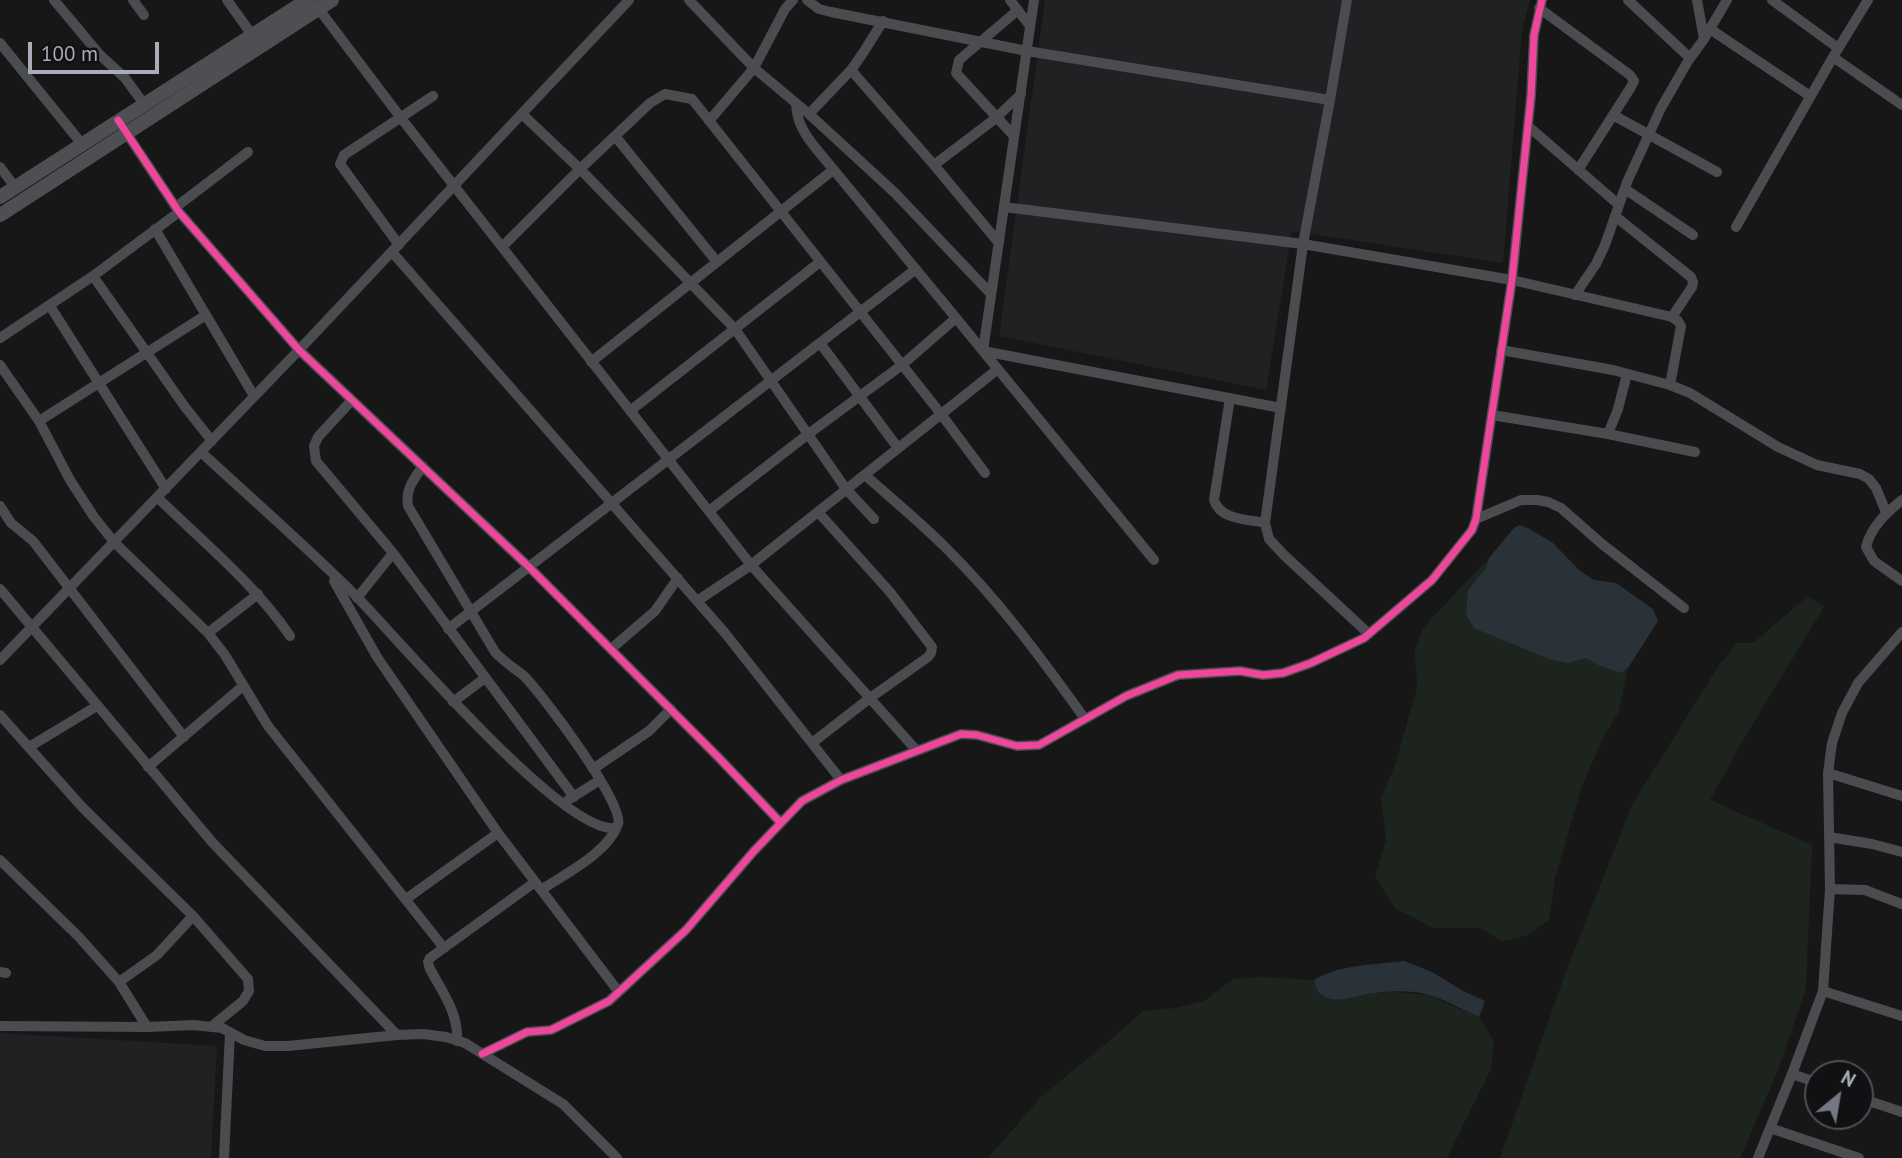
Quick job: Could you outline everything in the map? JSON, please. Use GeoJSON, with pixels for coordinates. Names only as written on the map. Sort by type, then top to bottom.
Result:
{"type":"FeatureCollection","features":[{"type":"Feature","properties":{"kind":"main road"},"geometry":{"type":"LineString","coordinates":[[0,197],[253,36],[312,3],[332,0]]}},
{"type":"Feature","properties":{"kind":"main road"},"geometry":{"type":"LineString","coordinates":[[0,215],[127,135],[312,3]]}},
{"type":"Feature","properties":{"kind":"street"},"geometry":{"type":"LineString","coordinates":[[54,0],[100,55],[125,78],[144,104]]}},
{"type":"Feature","properties":{"kind":"street"},"geometry":{"type":"LineString","coordinates":[[133,0],[144,15]]}},
{"type":"Feature","properties":{"kind":"street"},"geometry":{"type":"LineString","coordinates":[[227,0],[253,36]]}},
{"type":"Feature","properties":{"kind":"street"},"geometry":{"type":"LineString","coordinates":[[0,660],[158,498],[629,0]]}},
{"type":"Feature","properties":{"kind":"street"},"geometry":{"type":"LineString","coordinates":[[689,0],[754,68],[895,193],[991,294]]}},
{"type":"Feature","properties":{"kind":"street"},"geometry":{"type":"LineString","coordinates":[[709,121],[754,68],[785,9],[793,0]]}},
{"type":"Feature","properties":{"kind":"street"},"geometry":{"type":"LineString","coordinates":[[807,0],[819,9],[1027,51],[1330,100]]}},
{"type":"Feature","properties":{"kind":"street"},"geometry":{"type":"LineString","coordinates":[[1010,0],[1030,26]]}},
{"type":"Feature","properties":{"kind":"street"},"geometry":{"type":"LineString","coordinates":[[984,351],[1034,0]]}},
{"type":"Feature","properties":{"kind":"street"},"geometry":{"type":"LineString","coordinates":[[1347,0],[1303,244],[1265,523],[1269,539],[1369,634]]}},
{"type":"Feature","properties":{"kind":"street"},"geometry":{"type":"LineString","coordinates":[[1628,0],[1690,58]]}},
{"type":"Feature","properties":{"kind":"street"},"geometry":{"type":"LineString","coordinates":[[1697,0],[1707,34],[1810,96]]}},
{"type":"Feature","properties":{"kind":"street"},"geometry":{"type":"LineString","coordinates":[[1575,295],[1605,245],[1625,189],[1661,108],[1727,0]]}},
{"type":"Feature","properties":{"kind":"street"},"geometry":{"type":"LineString","coordinates":[[1772,0],[1902,104]]}},
{"type":"Feature","properties":{"kind":"street"},"geometry":{"type":"LineString","coordinates":[[1736,227],[1835,52],[1868,0]]}},
{"type":"Feature","properties":{"kind":"street"},"geometry":{"type":"LineString","coordinates":[[312,3],[751,565],[917,751]]}},
{"type":"Feature","properties":{"kind":"street"},"geometry":{"type":"LineString","coordinates":[[482,1054],[527,1032],[551,1030],[561,1026],[609,1001],[686,930],[754,851],[802,802],[841,780],[961,734],[977,735],[1017,746],[1039,745],[1126,696],[1178,676],[1240,671],[1263,675],[1283,673],[1311,663],[1369,634],[1432,580],[1472,530],[1476,519],[1512,280],[1534,35],[1541,4],[1634,81],[1578,170]]}},
{"type":"Feature","properties":{"kind":"street"},"geometry":{"type":"LineString","coordinates":[[1014,136],[956,73],[956,66],[959,60],[1018,10]]}},
{"type":"Feature","properties":{"kind":"street"},"geometry":{"type":"LineString","coordinates":[[808,114],[851,70],[883,21]]}},
{"type":"Feature","properties":{"kind":"street"},"geometry":{"type":"LineString","coordinates":[[0,43],[82,144]]}},
{"type":"Feature","properties":{"kind":"street"},"geometry":{"type":"LineString","coordinates":[[851,70],[999,243]]}},
{"type":"Feature","properties":{"kind":"street"},"geometry":{"type":"LineString","coordinates":[[502,247],[650,103],[665,94],[692,99],[985,473]]}},
{"type":"Feature","properties":{"kind":"street"},"geometry":{"type":"LineString","coordinates":[[934,165],[996,118],[1021,94]]}},
{"type":"Feature","properties":{"kind":"street"},"geometry":{"type":"LineString","coordinates":[[433,96],[344,155],[340,164],[395,248],[726,633],[841,780]]}},
{"type":"Feature","properties":{"kind":"street"},"geometry":{"type":"LineString","coordinates":[[796,104],[802,130],[833,170],[1154,560]]}},
{"type":"Feature","properties":{"kind":"street"},"geometry":{"type":"LineString","coordinates":[[522,114],[580,169],[735,329],[846,489],[874,519]]}},
{"type":"Feature","properties":{"kind":"street"},"geometry":{"type":"LineString","coordinates":[[1614,115],[1717,172]]}},
{"type":"Feature","properties":{"kind":"street"},"geometry":{"type":"LineString","coordinates":[[118,120],[178,210],[299,350],[529,567],[781,823]]}},
{"type":"Feature","properties":{"kind":"street"},"geometry":{"type":"LineString","coordinates":[[1528,125],[1693,282],[1672,317]]}},
{"type":"Feature","properties":{"kind":"street"},"geometry":{"type":"LineString","coordinates":[[615,136],[717,262]]}},
{"type":"Feature","properties":{"kind":"street"},"geometry":{"type":"LineString","coordinates":[[0,338],[93,276],[248,152]]}},
{"type":"Feature","properties":{"kind":"street"},"geometry":{"type":"LineString","coordinates":[[0,167],[15,187]]}},
{"type":"Feature","properties":{"kind":"street"},"geometry":{"type":"LineString","coordinates":[[591,362],[833,170]]}},
{"type":"Feature","properties":{"kind":"street"},"geometry":{"type":"LineString","coordinates":[[1625,189],[1693,235]]}},
{"type":"Feature","properties":{"kind":"street"},"geometry":{"type":"LineString","coordinates":[[1004,207],[1303,244],[1512,280],[1672,317],[1681,326],[1670,384]]}},
{"type":"Feature","properties":{"kind":"street"},"geometry":{"type":"LineString","coordinates":[[155,229],[254,396]]}},
{"type":"Feature","properties":{"kind":"street"},"geometry":{"type":"LineString","coordinates":[[630,411],[820,262]]}},
{"type":"Feature","properties":{"kind":"street"},"geometry":{"type":"LineString","coordinates":[[448,629],[916,269]]}},
{"type":"Feature","properties":{"kind":"street"},"geometry":{"type":"LineString","coordinates":[[93,276],[212,441]]}},
{"type":"Feature","properties":{"kind":"street"},"geometry":{"type":"LineString","coordinates":[[50,306],[166,489]]}},
{"type":"Feature","properties":{"kind":"street"},"geometry":{"type":"LineString","coordinates":[[39,421],[206,315]]}},
{"type":"Feature","properties":{"kind":"street"},"geometry":{"type":"LineString","coordinates":[[709,511],[902,365],[957,318]]}},
{"type":"Feature","properties":{"kind":"street"},"geometry":{"type":"LineString","coordinates":[[820,343],[898,448]]}},
{"type":"Feature","properties":{"kind":"street"},"geometry":{"type":"LineString","coordinates":[[984,351],[1281,408]]}},
{"type":"Feature","properties":{"kind":"street"},"geometry":{"type":"LineString","coordinates":[[1502,351],[1670,384],[1690,393],[1788,452],[1817,465],[1869,478],[1886,512]]}},
{"type":"Feature","properties":{"kind":"street"},"geometry":{"type":"LineString","coordinates":[[0,365],[39,421],[70,480],[94,517],[114,542],[208,633],[225,655],[268,726],[444,948]]}},
{"type":"Feature","properties":{"kind":"street"},"geometry":{"type":"LineString","coordinates":[[697,601],[751,565],[998,369]]}},
{"type":"Feature","properties":{"kind":"street"},"geometry":{"type":"LineString","coordinates":[[1608,434],[1627,374]]}},
{"type":"Feature","properties":{"kind":"street"},"geometry":{"type":"LineString","coordinates":[[1230,398],[1214,500],[1220,511],[1227,515],[1265,523]]}},
{"type":"Feature","properties":{"kind":"street"},"geometry":{"type":"LineString","coordinates":[[352,400],[318,437],[314,446],[316,461],[393,553],[574,797]]}},
{"type":"Feature","properties":{"kind":"street"},"geometry":{"type":"LineString","coordinates":[[1492,415],[1608,434],[1695,452]]}},
{"type":"Feature","properties":{"kind":"street"},"geometry":{"type":"LineString","coordinates":[[201,452],[357,598],[453,702],[505,753],[563,804],[598,825],[607,829],[615,828]]}},
{"type":"Feature","properties":{"kind":"street"},"geometry":{"type":"LineString","coordinates":[[423,466],[406,495],[408,506],[495,652],[524,677],[570,734],[600,780],[618,815],[618,823],[606,844],[589,859],[538,886],[430,958],[429,969],[453,1010],[458,1030],[457,1041]]}},
{"type":"Feature","properties":{"kind":"street"},"geometry":{"type":"LineString","coordinates":[[865,475],[945,547],[979,583],[1029,641],[1086,719]]}},
{"type":"Feature","properties":{"kind":"street"},"geometry":{"type":"LineString","coordinates":[[158,498],[258,594],[290,636]]}},
{"type":"Feature","properties":{"kind":"street"},"geometry":{"type":"LineString","coordinates":[[1476,519],[1521,500],[1548,502],[1561,508],[1592,536],[1684,608]]}},
{"type":"Feature","properties":{"kind":"street"},"geometry":{"type":"LineString","coordinates":[[1902,500],[1886,512],[1869,537],[1866,547],[1874,561],[1902,581]]}},
{"type":"Feature","properties":{"kind":"street"},"geometry":{"type":"LineString","coordinates":[[0,506],[11,523],[33,541],[184,737]]}},
{"type":"Feature","properties":{"kind":"street"},"geometry":{"type":"LineString","coordinates":[[812,743],[928,657],[932,646],[890,592],[818,512]]}},
{"type":"Feature","properties":{"kind":"street"},"geometry":{"type":"LineString","coordinates":[[357,598],[393,553]]}},
{"type":"Feature","properties":{"kind":"street"},"geometry":{"type":"LineString","coordinates":[[327,569],[377,657],[498,833],[618,992]]}},
{"type":"Feature","properties":{"kind":"street"},"geometry":{"type":"LineString","coordinates":[[611,649],[655,611],[678,578]]}},
{"type":"Feature","properties":{"kind":"street"},"geometry":{"type":"LineString","coordinates":[[0,589],[212,842],[397,1035]]}},
{"type":"Feature","properties":{"kind":"street"},"geometry":{"type":"LineString","coordinates":[[208,633],[258,594]]}},
{"type":"Feature","properties":{"kind":"street"},"geometry":{"type":"LineString","coordinates":[[1758,1158],[1823,991],[1830,889],[1828,773],[1832,743],[1842,713],[1858,683],[1900,638]]}},
{"type":"Feature","properties":{"kind":"street"},"geometry":{"type":"LineString","coordinates":[[453,702],[485,678]]}},
{"type":"Feature","properties":{"kind":"street"},"geometry":{"type":"LineString","coordinates":[[148,767],[243,686]]}},
{"type":"Feature","properties":{"kind":"street"},"geometry":{"type":"LineString","coordinates":[[29,747],[97,706]]}},
{"type":"Feature","properties":{"kind":"street"},"geometry":{"type":"LineString","coordinates":[[593,769],[649,731],[671,709]]}},
{"type":"Feature","properties":{"kind":"street"},"geometry":{"type":"LineString","coordinates":[[0,715],[83,808],[193,916],[248,979],[249,991],[243,1001],[211,1027]]}},
{"type":"Feature","properties":{"kind":"street"},"geometry":{"type":"LineString","coordinates":[[1828,773],[1902,796]]}},
{"type":"Feature","properties":{"kind":"street"},"geometry":{"type":"LineString","coordinates":[[563,804],[600,780]]}},
{"type":"Feature","properties":{"kind":"street"},"geometry":{"type":"LineString","coordinates":[[406,899],[498,833]]}},
{"type":"Feature","properties":{"kind":"street"},"geometry":{"type":"LineString","coordinates":[[1829,837],[1902,852]]}},
{"type":"Feature","properties":{"kind":"street"},"geometry":{"type":"LineString","coordinates":[[0,860],[79,937],[119,982],[147,1027]]}},
{"type":"Feature","properties":{"kind":"street"},"geometry":{"type":"LineString","coordinates":[[1830,889],[1865,890],[1902,904]]}},
{"type":"Feature","properties":{"kind":"street"},"geometry":{"type":"LineString","coordinates":[[119,982],[157,955],[193,916]]}},
{"type":"Feature","properties":{"kind":"street"},"geometry":{"type":"LineString","coordinates":[[1823,991],[1902,1016]]}},
{"type":"Feature","properties":{"kind":"street"},"geometry":{"type":"LineString","coordinates":[[0,1026],[194,1025],[222,1028],[244,1040],[265,1046],[423,1034],[457,1041],[465,1043],[564,1104],[617,1158]]}},
{"type":"Feature","properties":{"kind":"street"},"geometry":{"type":"LineString","coordinates":[[224,1158],[230,1033]]}},
{"type":"Feature","properties":{"kind":"street"},"geometry":{"type":"LineString","coordinates":[[1792,1074],[1804,1078]]}},
{"type":"Feature","properties":{"kind":"street"},"geometry":{"type":"LineString","coordinates":[[1874,1103],[1902,1112]]}},
{"type":"Feature","properties":{"kind":"street"},"geometry":{"type":"LineString","coordinates":[[1770,1128],[1859,1158]]}},
{"type":"Feature","properties":{"kind":"shaded area"},"geometry":{"type":"Polygon","coordinates":[[[1045,0],[1530,0],[1522,30],[1503,263],[1292,231],[1266,390],[999,336],[1045,0]]]}},
{"type":"Feature","properties":{"kind":"shaded area"},"geometry":{"type":"Polygon","coordinates":[[[1519,525],[1553,543],[1580,571],[1594,580],[1616,583],[1653,609],[1658,621],[1628,668],[1621,673],[1586,658],[1568,663],[1549,659],[1474,628],[1466,614],[1468,590],[1486,568],[1489,558],[1519,525]]]}},
{"type":"Feature","properties":{"kind":"shaded area"},"geometry":{"type":"Polygon","coordinates":[[[1489,558],[1486,568],[1468,590],[1568,663],[1586,657],[1600,666],[1621,673],[1628,668],[1619,711],[1603,738],[1582,786],[1555,878],[1549,920],[1526,936],[1502,941],[1480,928],[1433,928],[1395,908],[1375,876],[1386,841],[1381,798],[1395,765],[1417,688],[1415,651],[1422,630],[1489,558]]]}},
{"type":"Feature","properties":{"kind":"shaded area"},"geometry":{"type":"Polygon","coordinates":[[[1808,596],[1824,607],[1710,800],[1812,845],[1806,988],[1779,1068],[1740,1158],[1500,1158],[1564,977],[1632,805],[1719,665],[1737,643],[1753,643],[1808,596]]]}},
{"type":"Feature","properties":{"kind":"shaded area"},"geometry":{"type":"Polygon","coordinates":[[[1404,961],[1432,972],[1485,1001],[1479,1017],[1442,1000],[1416,992],[1387,992],[1331,999],[1319,992],[1314,980],[1346,968],[1404,961]]]}},
{"type":"Feature","properties":{"kind":"shaded area"},"geometry":{"type":"Polygon","coordinates":[[[1261,977],[1314,980],[1316,988],[1340,1000],[1371,993],[1428,995],[1479,1017],[1494,1041],[1491,1069],[1447,1158],[988,1158],[1041,1097],[1143,1011],[1176,1008],[1204,1001],[1233,979],[1261,977]]]}},
{"type":"Feature","properties":{"kind":"shaded area"},"geometry":{"type":"Polygon","coordinates":[[[0,1033],[217,1046],[211,1158],[0,1158],[0,1033]]]}},
{"type":"Feature","properties":{"kind":"cycle path"},"geometry":{"type":"LineString","coordinates":[[482,1054],[527,1032],[551,1030],[609,1001],[686,930],[754,851],[802,801],[841,780],[961,734],[977,735],[1017,746],[1039,745],[1126,696],[1178,675],[1240,671],[1263,675],[1283,673],[1364,638],[1432,580],[1472,530],[1476,519],[1512,280],[1531,96],[1534,35],[1542,0]]}},
{"type":"Feature","properties":{"kind":"cycle path"},"geometry":{"type":"LineString","coordinates":[[118,120],[179,212],[299,350],[529,567],[781,823]]}}]}
